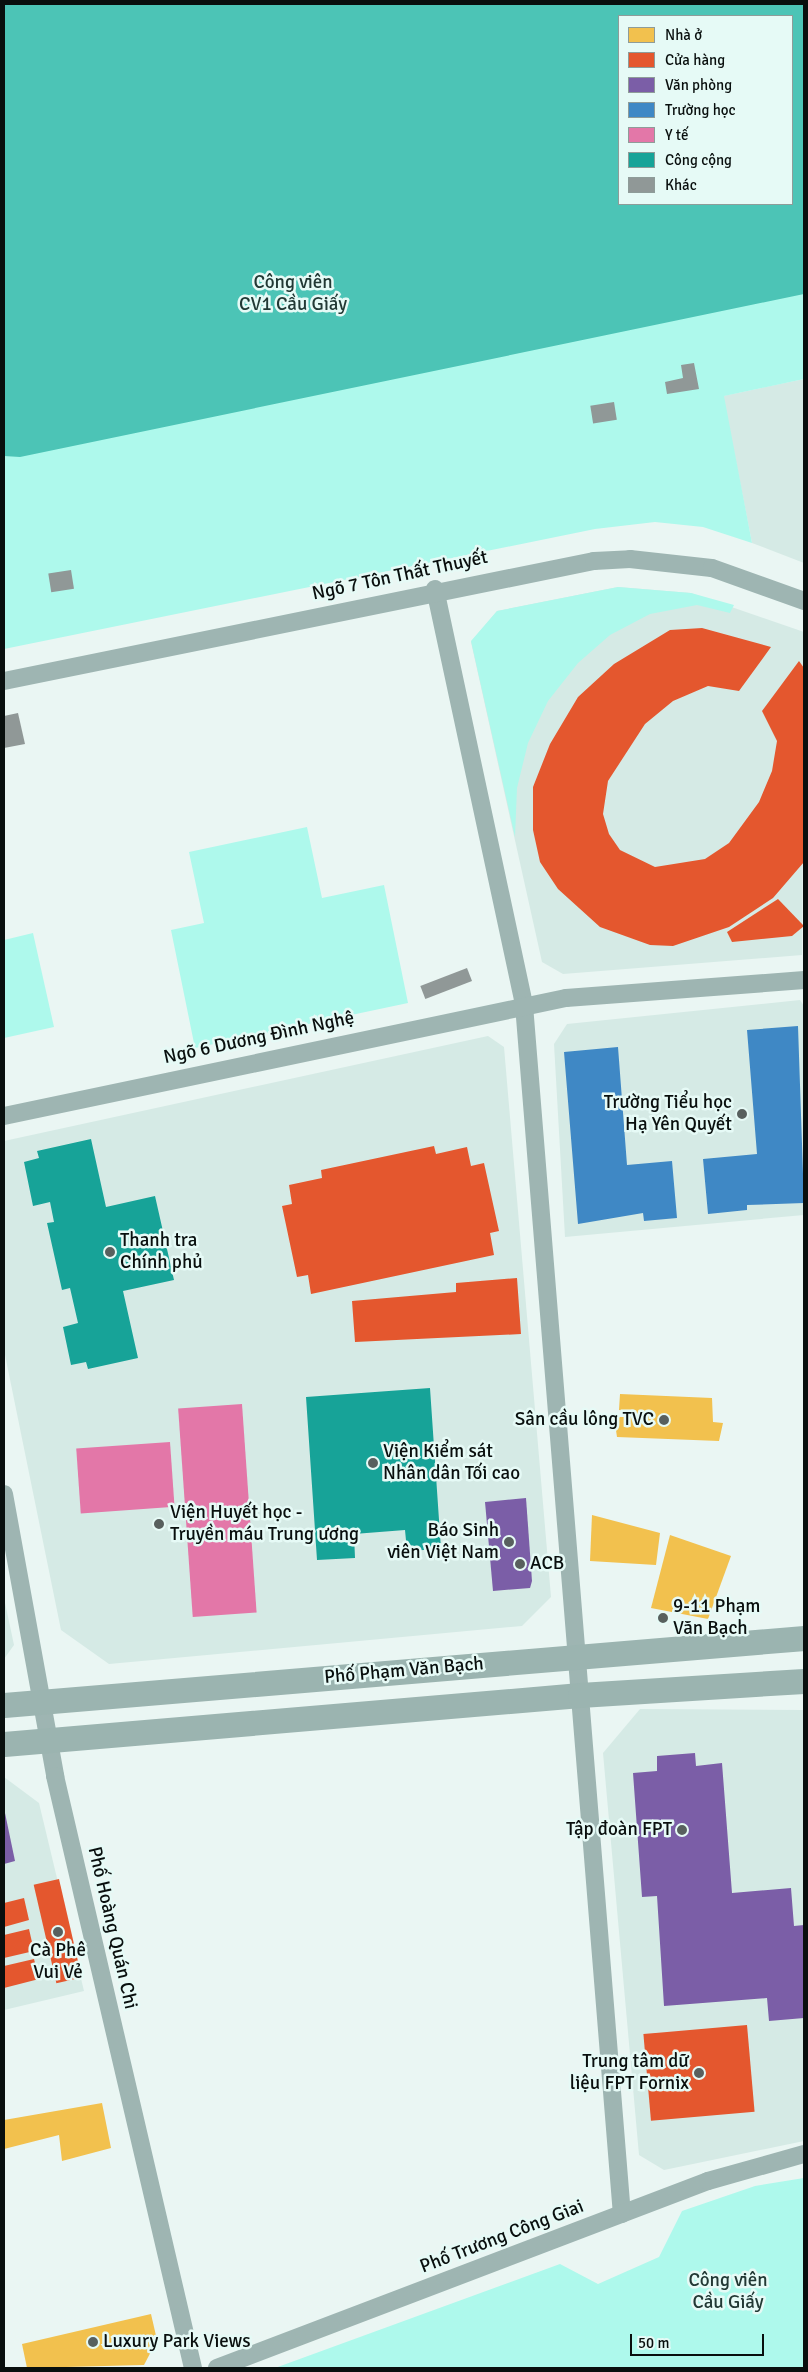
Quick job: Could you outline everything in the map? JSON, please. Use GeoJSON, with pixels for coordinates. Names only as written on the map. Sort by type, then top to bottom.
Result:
{"type":"FeatureCollection","features":[{"type":"Feature","properties":{"kind":"main road","name":"Phố Phạm Văn Bạch"},"geometry":{"type":"LineString","coordinates":[[4,1705],[804,1638]]}},
{"type":"Feature","properties":{"kind":"main road","name":"Phố Phạm Văn Bạch"},"geometry":{"type":"LineString","coordinates":[[4,1744],[580,1695],[804,1681]]}},
{"type":"Feature","properties":{"kind":"street","name":"Ngõ 7 Tôn Thất Thuyết"},"geometry":{"type":"LineString","coordinates":[[4,681],[435,589],[594,561],[630,559],[712,568],[804,601]]}},
{"type":"Feature","properties":{"kind":"street"},"geometry":{"type":"LineString","coordinates":[[435,589],[524,1005],[622,2214]]}},
{"type":"Feature","properties":{"kind":"street","name":"Ngõ 6 Dương Đình Nghệ"},"geometry":{"type":"LineString","coordinates":[[4,1116],[524,1005],[621,991],[804,980]]}},
{"type":"Feature","properties":{"kind":"street","name":"Phố Hoàng Quán Chi"},"geometry":{"type":"LineString","coordinates":[[4,1494],[44,1701],[49,1739],[193,2368]]}},
{"type":"Feature","properties":{"kind":"street","name":"Phố Trương Công Giai"},"geometry":{"type":"LineString","coordinates":[[217,2368],[740,2170],[804,2154]]}},
{"type":"Feature","properties":{"kind":"shaded area"},"geometry":{"type":"Polygon","coordinates":[[[804,379],[804,563],[752,543],[723,396],[804,379]]]}},
{"type":"Feature","properties":{"kind":"shaded area"},"geometry":{"type":"Polygon","coordinates":[[[618,587],[691,593],[804,632],[802,955],[563,974],[542,962],[471,642],[497,611],[618,587]]]}},
{"type":"Feature","properties":{"kind":"shaded area"},"geometry":{"type":"Polygon","coordinates":[[[800,1000],[804,1006],[804,1215],[565,1237],[554,1044],[567,1024],[800,1000]]]}},
{"type":"Feature","properties":{"kind":"shaded area"},"geometry":{"type":"Polygon","coordinates":[[[488,1036],[504,1047],[551,1597],[522,1626],[109,1664],[61,1630],[4,1350],[4,1141],[488,1036]]]}},
{"type":"Feature","properties":{"kind":"shaded area"},"geometry":{"type":"Polygon","coordinates":[[[4,1598],[14,1645],[4,1659],[4,1598]]]}},
{"type":"Feature","properties":{"kind":"shaded area"},"geometry":{"type":"Polygon","coordinates":[[[640,1709],[804,1710],[804,2141],[664,2170],[639,2155],[603,1753],[640,1709]]]}},
{"type":"Feature","properties":{"kind":"shaded area"},"geometry":{"type":"Polygon","coordinates":[[[4,1777],[39,1803],[84,1991],[4,2010],[4,1777]]]}},
{"type":"Feature","properties":{"kind":"green space","name":"Công viên CV1 Cầu Giấy"},"geometry":{"type":"Polygon","coordinates":[[[4,4],[804,4],[804,379],[724,396],[752,543],[703,527],[655,522],[595,529],[4,649],[4,4]]]}},
{"type":"Feature","properties":{"kind":"green space"},"geometry":{"type":"Polygon","coordinates":[[[618,587],[691,593],[734,605],[730,613],[697,605],[650,614],[610,635],[578,663],[548,701],[528,743],[517,788],[515,837],[471,641],[497,611],[618,587]]]}},
{"type":"Feature","properties":{"kind":"green space"},"geometry":{"type":"Polygon","coordinates":[[[307,827],[322,898],[384,885],[408,1003],[195,1048],[171,930],[204,923],[189,852],[307,827]]]}},
{"type":"Feature","properties":{"kind":"green space"},"geometry":{"type":"Polygon","coordinates":[[[33,933],[54,1027],[4,1038],[4,940],[33,933]]]}},
{"type":"Feature","properties":{"kind":"green space","name":"Công viên Cầu Giấy"},"geometry":{"type":"Polygon","coordinates":[[[804,2178],[804,2368],[275,2368],[560,2264],[598,2284],[659,2257],[682,2211],[755,2186],[804,2178]]]}},
{"type":"Feature","properties":{"kind":"water","name":"Công viên CV1 Cầu Giấy"},"geometry":{"type":"Polygon","coordinates":[[[4,4],[804,4],[804,294],[20,457],[4,456],[4,4]]]}},
{"type":"Feature","properties":{"kind":"building: Nhà ở","name":"Sân cầu lông TVC"},"geometry":{"type":"Polygon","coordinates":[[[620,1394],[712,1398],[713,1422],[723,1423],[719,1441],[617,1437],[614,1417],[629,1417],[627,1411],[619,1410],[620,1394]]]}},
{"type":"Feature","properties":{"kind":"building: Nhà ở"},"geometry":{"type":"Polygon","coordinates":[[[592,1515],[660,1533],[656,1565],[590,1561],[592,1515]]]}},
{"type":"Feature","properties":{"kind":"building: Nhà ở"},"geometry":{"type":"Polygon","coordinates":[[[670,1535],[731,1556],[708,1619],[651,1608],[670,1535]]]}},
{"type":"Feature","properties":{"kind":"building: Nhà ở"},"geometry":{"type":"Polygon","coordinates":[[[102,2103],[111,2148],[62,2161],[59,2135],[4,2149],[4,2120],[102,2103]]]}},
{"type":"Feature","properties":{"kind":"building: Nhà ở","name":"Luxury Park Views"},"geometry":{"type":"Polygon","coordinates":[[[151,2314],[157,2340],[144,2365],[27,2368],[22,2344],[151,2314]]]}},
{"type":"Feature","properties":{"kind":"building: Cửa hàng"},"geometry":{"type":"Polygon","coordinates":[[[702,628],[771,647],[739,691],[708,686],[673,701],[645,724],[608,781],[603,814],[609,834],[620,850],[655,867],[705,859],[729,843],[759,802],[772,771],[777,741],[762,711],[799,661],[804,668],[804,862],[773,898],[729,927],[673,946],[650,945],[600,927],[558,889],[540,862],[533,830],[533,787],[550,744],[578,697],[614,664],[670,630],[702,628]]]}},
{"type":"Feature","properties":{"kind":"building: Cửa hàng"},"geometry":{"type":"Polygon","coordinates":[[[778,899],[804,926],[792,936],[732,942],[727,932],[778,899]]]}},
{"type":"Feature","properties":{"kind":"building: Cửa hàng"},"geometry":{"type":"Polygon","coordinates":[[[434,1146],[436,1154],[467,1147],[471,1166],[484,1163],[499,1231],[490,1233],[494,1255],[311,1294],[308,1275],[297,1277],[282,1206],[292,1204],[289,1185],[322,1178],[321,1170],[434,1146]]]}},
{"type":"Feature","properties":{"kind":"building: Cửa hàng"},"geometry":{"type":"Polygon","coordinates":[[[517,1278],[521,1334],[355,1342],[352,1301],[456,1292],[456,1283],[517,1278]]]}},
{"type":"Feature","properties":{"kind":"building: Cửa hàng","name":"Cà Phê Vui Vẻ"},"geometry":{"type":"Polygon","coordinates":[[[59,1879],[82,1977],[56,1983],[34,1885],[59,1879]]]}},
{"type":"Feature","properties":{"kind":"building: Cửa hàng"},"geometry":{"type":"Polygon","coordinates":[[[24,1898],[29,1920],[4,1927],[4,1903],[24,1898]]]}},
{"type":"Feature","properties":{"kind":"building: Cửa hàng"},"geometry":{"type":"Polygon","coordinates":[[[29,1929],[34,1951],[4,1958],[4,1935],[29,1929]]]}},
{"type":"Feature","properties":{"kind":"building: Cửa hàng"},"geometry":{"type":"Polygon","coordinates":[[[34,1959],[39,1979],[4,1988],[4,1966],[34,1959]]]}},
{"type":"Feature","properties":{"kind":"building: Cửa hàng","name":"Trung tâm dữ liệu FPT Fornix"},"geometry":{"type":"Polygon","coordinates":[[[747,2025],[755,2112],[651,2121],[643,2034],[747,2025]]]}},
{"type":"Feature","properties":{"kind":"building: Văn phòng","name":"Báo Sinh viên Việt Nam"},"geometry":{"type":"Polygon","coordinates":[[[526,1498],[532,1581],[530,1588],[493,1591],[485,1502],[526,1498]]]}},
{"type":"Feature","properties":{"kind":"building: Văn phòng","name":"Tập đoàn FPT"},"geometry":{"type":"Polygon","coordinates":[[[695,1753],[696,1766],[722,1763],[732,1893],[791,1888],[794,1926],[804,1925],[804,2018],[769,2021],[767,1998],[664,2006],[657,1896],[642,1897],[633,1773],[657,1771],[657,1756],[695,1753]]]}},
{"type":"Feature","properties":{"kind":"building: Văn phòng"},"geometry":{"type":"Polygon","coordinates":[[[4,1814],[15,1861],[4,1864],[4,1814]]]}},
{"type":"Feature","properties":{"kind":"building: Trường học"},"geometry":{"type":"Polygon","coordinates":[[[798,1026],[804,1203],[747,1205],[747,1210],[708,1214],[703,1159],[757,1154],[747,1030],[798,1026]]]}},
{"type":"Feature","properties":{"kind":"building: Trường học"},"geometry":{"type":"Polygon","coordinates":[[[618,1047],[627,1165],[672,1161],[677,1218],[644,1221],[643,1213],[578,1224],[564,1052],[618,1047]]]}},
{"type":"Feature","properties":{"kind":"building: Y tế"},"geometry":{"type":"Polygon","coordinates":[[[242,1404],[257,1612],[193,1617],[178,1408],[242,1404]]]}},
{"type":"Feature","properties":{"kind":"building: Y tế"},"geometry":{"type":"Polygon","coordinates":[[[170,1442],[175,1507],[81,1513],[76,1449],[170,1442]]]}},
{"type":"Feature","properties":{"kind":"building: Công cộng","name":"Thanh tra Chính phủ"},"geometry":{"type":"Polygon","coordinates":[[[91,1139],[106,1207],[155,1196],[174,1280],[123,1291],[138,1358],[88,1369],[86,1362],[71,1365],[63,1327],[78,1323],[70,1288],[62,1290],[47,1223],[54,1222],[50,1202],[33,1206],[24,1162],[39,1158],[37,1151],[91,1139]]]}},
{"type":"Feature","properties":{"kind":"building: Công cộng","name":"Viện Kiểm sát Nhân dân Tối cao"},"geometry":{"type":"Polygon","coordinates":[[[430,1388],[441,1549],[407,1551],[405,1530],[354,1534],[355,1558],[317,1560],[306,1397],[430,1388]]]}},
{"type":"Feature","properties":{"kind":"building: Khác"},"geometry":{"type":"Polygon","coordinates":[[[694,363],[699,389],[667,394],[665,382],[683,378],[681,365],[694,363]]]}},
{"type":"Feature","properties":{"kind":"building: Khác"},"geometry":{"type":"Polygon","coordinates":[[[614,402],[617,420],[593,424],[590,406],[614,402]]]}},
{"type":"Feature","properties":{"kind":"building: Khác"},"geometry":{"type":"Polygon","coordinates":[[[71,570],[74,589],[51,592],[48,574],[71,570]]]}},
{"type":"Feature","properties":{"kind":"building: Khác"},"geometry":{"type":"Polygon","coordinates":[[[18,713],[25,744],[4,748],[4,716],[18,713]]]}},
{"type":"Feature","properties":{"kind":"building: Khác"},"geometry":{"type":"Polygon","coordinates":[[[467,968],[472,981],[425,999],[420,986],[467,968]]]}},
{"type":"Feature","properties":{"kind":"place","name":"Trường Tiểu học Hạ Yên Quyết"},"geometry":{"type":"Point","coordinates":[742,1114]}},
{"type":"Feature","properties":{"kind":"place","name":"Thanh tra Chính phủ"},"geometry":{"type":"Point","coordinates":[110,1252]}},
{"type":"Feature","properties":{"kind":"place","name":"Sân cầu lông TVC"},"geometry":{"type":"Point","coordinates":[664,1420]}},
{"type":"Feature","properties":{"kind":"place","name":"Viện Kiểm sát Nhân dân Tối cao"},"geometry":{"type":"Point","coordinates":[373,1463]}},
{"type":"Feature","properties":{"kind":"place","name":"Viện Huyết học - Truyền máu Trung ương"},"geometry":{"type":"Point","coordinates":[159,1524]}},
{"type":"Feature","properties":{"kind":"place","name":"Báo Sinh viên Việt Nam"},"geometry":{"type":"Point","coordinates":[509,1542]}},
{"type":"Feature","properties":{"kind":"place","name":"ACB"},"geometry":{"type":"Point","coordinates":[520,1564]}},
{"type":"Feature","properties":{"kind":"place","name":"9-11 Phạm Văn Bạch"},"geometry":{"type":"Point","coordinates":[663,1618]}},
{"type":"Feature","properties":{"kind":"place","name":"Tập đoàn FPT"},"geometry":{"type":"Point","coordinates":[682,1830]}},
{"type":"Feature","properties":{"kind":"place","name":"Cà Phê Vui Vẻ"},"geometry":{"type":"Point","coordinates":[58,1932]}},
{"type":"Feature","properties":{"kind":"place","name":"Trung tâm dữ liệu FPT Fornix"},"geometry":{"type":"Point","coordinates":[699,2073]}},
{"type":"Feature","properties":{"kind":"place","name":"Luxury Park Views"},"geometry":{"type":"Point","coordinates":[93,2342]}}]}
